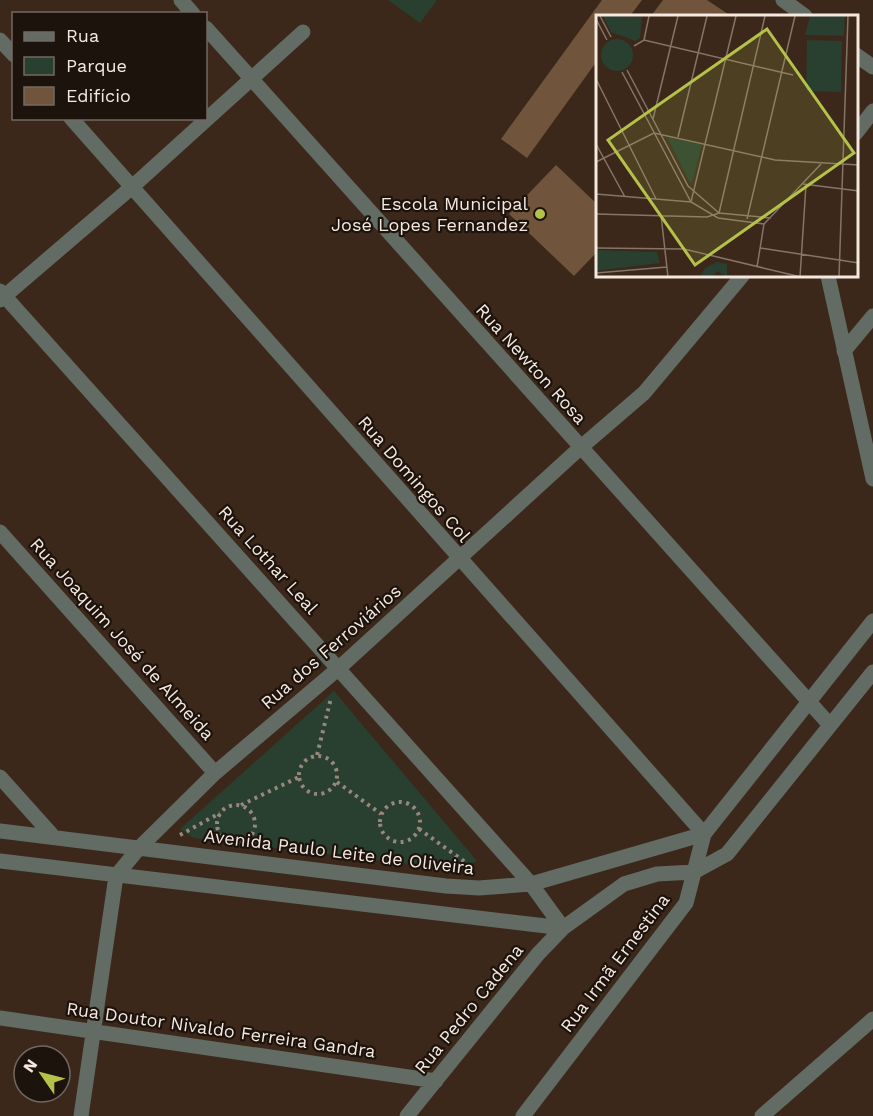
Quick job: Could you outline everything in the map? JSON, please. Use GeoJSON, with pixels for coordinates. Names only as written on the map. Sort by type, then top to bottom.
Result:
{"type":"FeatureCollection","features":[{"type":"Feature","properties":{"kind":"street"},"geometry":{"type":"LineString","coordinates":[[181,0],[191,12]]}},
{"type":"Feature","properties":{"kind":"street"},"geometry":{"type":"LineString","coordinates":[[783,0],[804,15]]}},
{"type":"Feature","properties":{"kind":"street","name":"Rua Newton Rosa"},"geometry":{"type":"LineString","coordinates":[[207,29],[829,724]]}},
{"type":"Feature","properties":{"kind":"street"},"geometry":{"type":"LineString","coordinates":[[207,120],[303,32]]}},
{"type":"Feature","properties":{"kind":"street"},"geometry":{"type":"LineString","coordinates":[[0,40],[12,53]]}},
{"type":"Feature","properties":{"kind":"street"},"geometry":{"type":"LineString","coordinates":[[858,56],[873,67]]}},
{"type":"Feature","properties":{"kind":"street"},"geometry":{"type":"LineString","coordinates":[[858,130],[873,111]]}},
{"type":"Feature","properties":{"kind":"street","name":"Rua Domingos Col"},"geometry":{"type":"LineString","coordinates":[[72,120],[704,834]]}},
{"type":"Feature","properties":{"kind":"street"},"geometry":{"type":"LineString","coordinates":[[2,295],[132,187],[207,120]]}},
{"type":"Feature","properties":{"kind":"street","name":"Rua dos Ferroviários"},"geometry":{"type":"LineString","coordinates":[[116,876],[139,848],[215,773],[339,668],[580,448],[644,393],[740,278]]}},
{"type":"Feature","properties":{"kind":"street"},"geometry":{"type":"LineString","coordinates":[[828,278],[873,479]]}},
{"type":"Feature","properties":{"kind":"street","name":"Rua Lothar Leal"},"geometry":{"type":"LineString","coordinates":[[2,295],[531,884],[563,928]]}},
{"type":"Feature","properties":{"kind":"street"},"geometry":{"type":"LineString","coordinates":[[844,351],[873,316]]}},
{"type":"Feature","properties":{"kind":"street"},"geometry":{"type":"LineString","coordinates":[[860,331],[873,341]]}},
{"type":"Feature","properties":{"kind":"street","name":"Rua Joaquim José de Almeida"},"geometry":{"type":"LineString","coordinates":[[0,532],[215,773]]}},
{"type":"Feature","properties":{"kind":"street"},"geometry":{"type":"LineString","coordinates":[[694,873],[704,834],[873,621]]}},
{"type":"Feature","properties":{"kind":"street"},"geometry":{"type":"LineString","coordinates":[[0,861],[563,928],[624,884],[657,874],[694,873],[727,855],[829,724],[873,672]]}},
{"type":"Feature","properties":{"kind":"street"},"geometry":{"type":"LineString","coordinates":[[0,777],[52,835]]}},
{"type":"Feature","properties":{"kind":"street","name":"Avenida Paulo Leite de Oliveira"},"geometry":{"type":"LineString","coordinates":[[0,831],[52,835],[139,848],[478,888],[531,884],[704,834]]}},
{"type":"Feature","properties":{"kind":"street","name":"Rua Irmã Ernestina"},"geometry":{"type":"LineString","coordinates":[[528,1114],[686,903],[694,873]]}},
{"type":"Feature","properties":{"kind":"street"},"geometry":{"type":"LineString","coordinates":[[81,1116],[116,876]]}},
{"type":"Feature","properties":{"kind":"street","name":"Rua Pedro Cadena"},"geometry":{"type":"LineString","coordinates":[[407,1116],[538,954],[563,928]]}},
{"type":"Feature","properties":{"kind":"street","name":"Rua Doutor Nivaldo Ferreira Gandra"},"geometry":{"type":"LineString","coordinates":[[0,1018],[435,1081]]}},
{"type":"Feature","properties":{"kind":"street"},"geometry":{"type":"LineString","coordinates":[[762,1116],[873,1019]]}},
{"type":"Feature","properties":{"kind":"path"},"geometry":{"type":"LineString","coordinates":[[317,755],[339,668]]}},
{"type":"Feature","properties":{"kind":"path"},"geometry":{"type":"LineString","coordinates":[[317,755],[323,756],[334,764],[338,773],[337,782],[329,791],[315,794],[303,787],[299,777],[302,763],[317,755]]}},
{"type":"Feature","properties":{"kind":"path"},"geometry":{"type":"LineString","coordinates":[[240,805],[251,812],[255,824],[248,839],[234,843],[222,838],[216,822],[224,808],[240,805],[299,777]]}},
{"type":"Feature","properties":{"kind":"path"},"geometry":{"type":"LineString","coordinates":[[337,782],[381,814]]}},
{"type":"Feature","properties":{"kind":"path"},"geometry":{"type":"LineString","coordinates":[[395,802],[409,803],[419,814],[419,829],[410,840],[393,842],[382,833],[381,814],[395,802]]}},
{"type":"Feature","properties":{"kind":"path"},"geometry":{"type":"LineString","coordinates":[[419,829],[465,862],[478,888]]}},
{"type":"Feature","properties":{"kind":"green space"},"geometry":{"type":"Polygon","coordinates":[[[388,0],[437,0],[420,23],[388,0]]]}},
{"type":"Feature","properties":{"kind":"green space"},"geometry":{"type":"Polygon","coordinates":[[[334,691],[477,861],[459,870],[194,838],[180,829],[334,691]]]}},
{"type":"Feature","properties":{"kind":"building"},"geometry":{"type":"Polygon","coordinates":[[[602,0],[642,0],[631,15],[596,15],[596,62],[527,158],[501,139],[602,0]]]}},
{"type":"Feature","properties":{"kind":"building"},"geometry":{"type":"Polygon","coordinates":[[[663,0],[707,0],[730,15],[652,15],[663,0]]]}},
{"type":"Feature","properties":{"kind":"building"},"geometry":{"type":"Polygon","coordinates":[[[556,165],[596,203],[596,253],[574,276],[509,214],[556,165]]]}},
{"type":"Feature","properties":{"kind":"place","name":"Escola Municipal José Lopes Fernandez"},"geometry":{"type":"Point","coordinates":[540,214]}}]}
